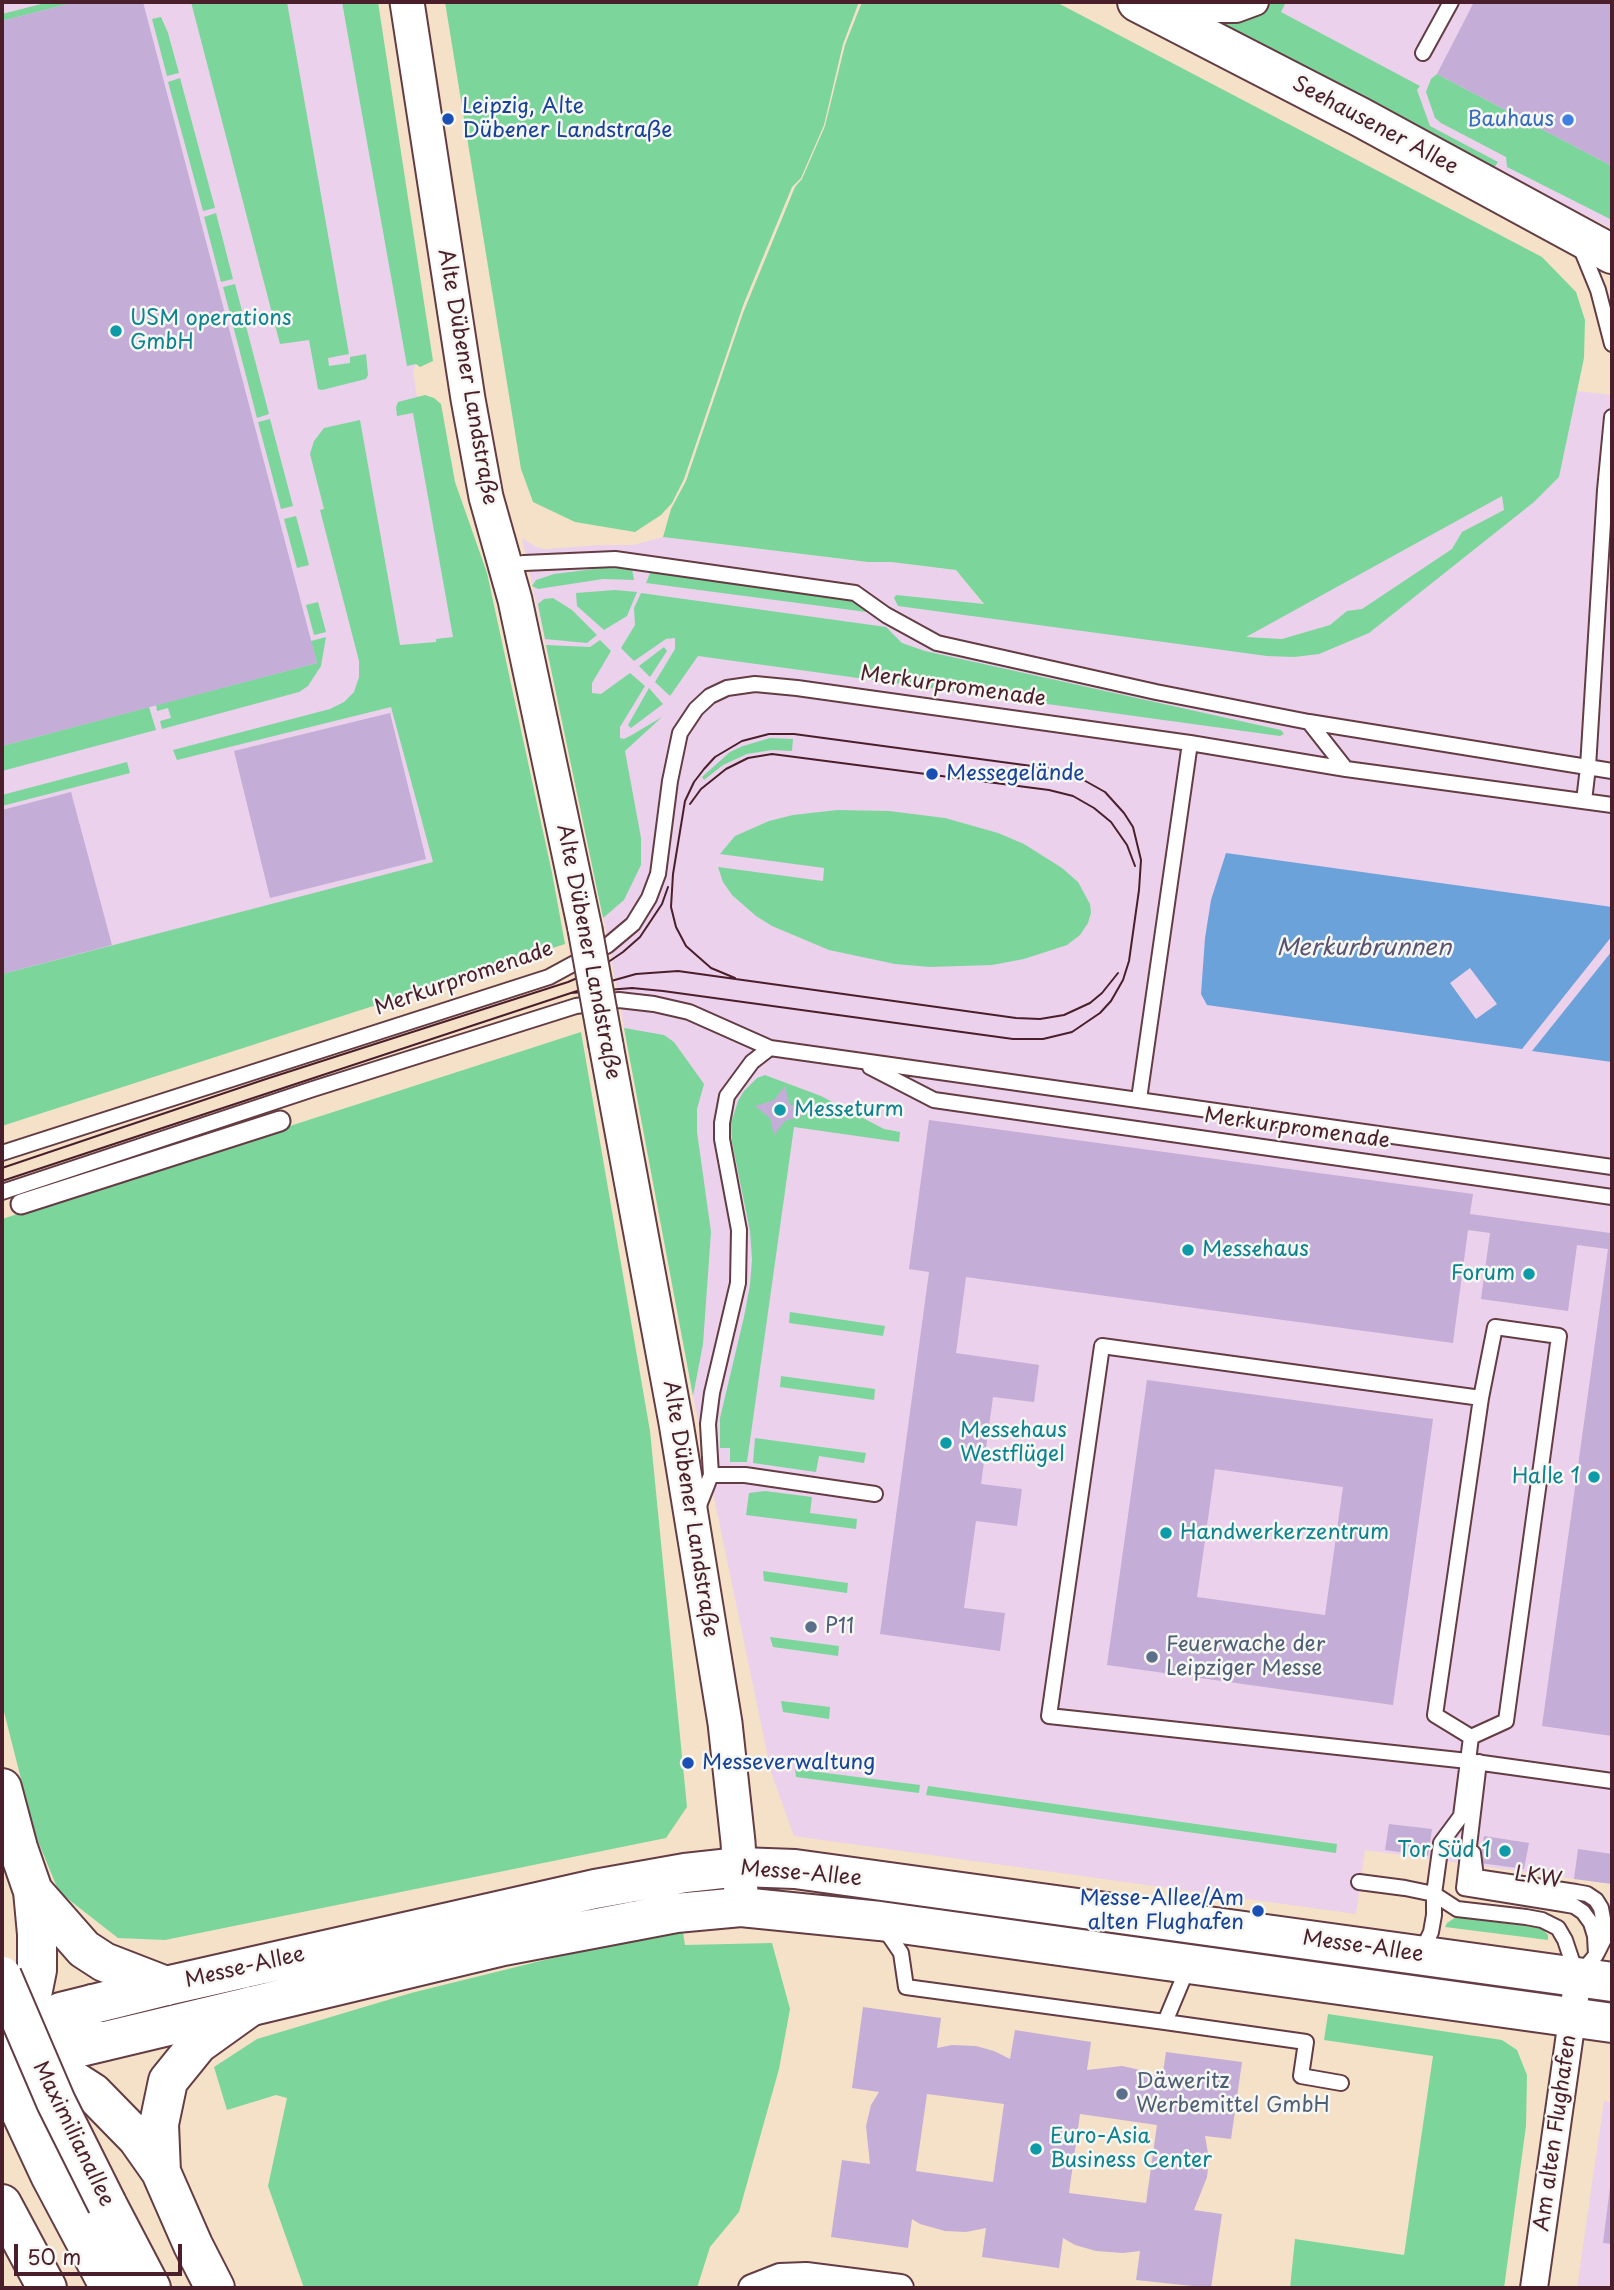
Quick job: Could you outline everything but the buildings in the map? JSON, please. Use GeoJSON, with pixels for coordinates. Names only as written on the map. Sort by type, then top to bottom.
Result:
{"type":"FeatureCollection","features":[{"type":"Feature","properties":{"kind":"main road","name":"Seehausener Allee"},"geometry":{"type":"LineString","coordinates":[[1137,2],[1360,117],[1612,254]]}},
{"type":"Feature","properties":{"kind":"main road"},"geometry":{"type":"LineString","coordinates":[[2,1788],[18,1849],[33,1891],[37,1970],[10,2047],[90,2213],[110,2288]]}},
{"type":"Feature","properties":{"kind":"main road","name":"Messe-Allee"},"geometry":{"type":"LineString","coordinates":[[10,2047],[93,2004],[166,1986],[594,1889],[685,1873],[740,1867],[795,1869],[1419,1955],[1595,1971]]}},
{"type":"Feature","properties":{"kind":"main road"},"geometry":{"type":"LineString","coordinates":[[33,1891],[83,1949],[104,1962],[166,1986]]}},
{"type":"Feature","properties":{"kind":"main road","name":"Messe-Allee"},"geometry":{"type":"LineString","coordinates":[[10,2047],[104,2041],[503,1946],[664,1915],[741,1906],[880,1921],[1612,2023]]}},
{"type":"Feature","properties":{"kind":"main road","name":"Maximilianallee"},"geometry":{"type":"LineString","coordinates":[[2,1976],[56,2102],[90,2213],[151,2288]]}},
{"type":"Feature","properties":{"kind":"main road"},"geometry":{"type":"LineString","coordinates":[[162,2172],[159,2124],[167,2081],[198,2044],[251,2006]]}},
{"type":"Feature","properties":{"kind":"main road"},"geometry":{"type":"LineString","coordinates":[[10,2047],[93,2093],[137,2138],[162,2172],[193,2245],[215,2288]]}},
{"type":"Feature","properties":{"kind":"main road"},"geometry":{"type":"LineString","coordinates":[[2,2204],[47,2288]]}},
{"type":"Feature","properties":{"kind":"street","name":"Alte Dübener Landstraße"},"geometry":{"type":"LineString","coordinates":[[407,2],[468,399],[486,497],[507,566],[573,867],[677,1423],[725,1723],[740,1867],[741,1906]]}},
{"type":"Feature","properties":{"kind":"street"},"geometry":{"type":"LineString","coordinates":[[1153,2],[1236,9],[1255,2]]}},
{"type":"Feature","properties":{"kind":"street"},"geometry":{"type":"LineString","coordinates":[[21,1204],[280,1121]]}},
{"type":"Feature","properties":{"kind":"street","name":"Am alten Flughafen"},"geometry":{"type":"LineString","coordinates":[[1534,2288],[1572,2017],[1595,1971]]}},
{"type":"Feature","properties":{"kind":"street"},"geometry":{"type":"LineString","coordinates":[[752,2288],[780,2277],[806,2276],[900,2288]]}},
{"type":"Feature","properties":{"kind":"lane"},"geometry":{"type":"LineString","coordinates":[[1423,53],[1451,2]]}},
{"type":"Feature","properties":{"kind":"lane"},"geometry":{"type":"LineString","coordinates":[[1574,232],[1598,290],[1612,344]]}},
{"type":"Feature","properties":{"kind":"lane"},"geometry":{"type":"LineString","coordinates":[[1584,801],[1612,418]]}},
{"type":"Feature","properties":{"kind":"lane","name":"Merkurpromenade"},"geometry":{"type":"LineString","coordinates":[[507,566],[615,559],[855,593],[886,615],[937,643],[1156,692],[1309,722],[1612,771]]}},
{"type":"Feature","properties":{"kind":"lane","name":"Merkurpromenade"},"geometry":{"type":"LineString","coordinates":[[2,1153],[549,976],[608,945],[633,924],[649,898],[658,874],[670,780],[680,733],[696,709],[710,696],[727,688],[755,684],[797,688],[1190,743],[1346,769],[1612,805]]}},
{"type":"Feature","properties":{"kind":"lane"},"geometry":{"type":"LineString","coordinates":[[1309,722],[1346,769]]}},
{"type":"Feature","properties":{"kind":"lane"},"geometry":{"type":"LineString","coordinates":[[1139,1099],[1190,743]]}},
{"type":"Feature","properties":{"kind":"lane","name":"Merkurpromenade"},"geometry":{"type":"LineString","coordinates":[[2,1192],[313,1089],[576,1006],[618,1000],[689,1012],[770,1048],[1612,1167]]}},
{"type":"Feature","properties":{"kind":"lane"},"geometry":{"type":"LineString","coordinates":[[692,1523],[711,1475],[708,1424],[712,1393],[738,1283],[739,1230],[722,1139],[722,1124],[727,1096],[752,1062],[770,1048]]}},
{"type":"Feature","properties":{"kind":"lane","name":"Merkurpromenade"},"geometry":{"type":"LineString","coordinates":[[860,1061],[934,1100],[1612,1197]]}},
{"type":"Feature","properties":{"kind":"lane"},"geometry":{"type":"LineString","coordinates":[[1495,1327],[1559,1336],[1506,1721],[1471,1737],[1435,1715],[1481,1398],[1495,1327]]}},
{"type":"Feature","properties":{"kind":"lane"},"geometry":{"type":"LineString","coordinates":[[1481,1398],[1102,1346],[1049,1716],[1474,1761],[1612,1781]]}},
{"type":"Feature","properties":{"kind":"lane"},"geometry":{"type":"LineString","coordinates":[[711,1475],[745,1475],[875,1494]]}},
{"type":"Feature","properties":{"kind":"lane"},"geometry":{"type":"LineString","coordinates":[[1419,1955],[1431,1932],[1441,1843],[1461,1816],[1474,1761],[1471,1737]]}},
{"type":"Feature","properties":{"kind":"lane","name":"LKW"},"geometry":{"type":"LineString","coordinates":[[1474,1761],[1471,1834],[1464,1888],[1574,1906],[1583,1912],[1591,1923],[1595,1936],[1595,1971]]}},
{"type":"Feature","properties":{"kind":"lane"},"geometry":{"type":"LineString","coordinates":[[1359,1882],[1434,1894],[1457,1909],[1542,1920],[1558,1928],[1565,1940],[1595,1971]]}},
{"type":"Feature","properties":{"kind":"lane"},"geometry":{"type":"LineString","coordinates":[[880,1921],[901,1953],[906,1987],[1306,2042],[1301,2076],[1341,2083]]}},
{"type":"Feature","properties":{"kind":"lane"},"geometry":{"type":"LineString","coordinates":[[1165,2022],[1189,1964]]}},
{"type":"Feature","properties":{"kind":"shaded area"},"geometry":{"type":"Polygon","coordinates":[[[2,2],[361,2],[416,364],[413,372],[417,396],[422,403],[529,887],[2,1052],[2,2]]]}},
{"type":"Feature","properties":{"kind":"shaded area"},"geometry":{"type":"Polygon","coordinates":[[[1172,2],[1612,2],[1612,229],[1191,12],[1172,2]]]}},
{"type":"Feature","properties":{"kind":"shaded area"},"geometry":{"type":"Polygon","coordinates":[[[1577,391],[1612,395],[1612,1884],[1365,1850],[1356,1914],[794,1836],[771,1772],[693,1396],[593,861],[522,538],[545,549],[633,545],[663,537],[956,570],[984,605],[1562,462],[1577,391]]]}},
{"type":"Feature","properties":{"kind":"shaded area"},"geometry":{"type":"Polygon","coordinates":[[[1604,2101],[1612,2103],[1612,2288],[1577,2288],[1604,2101]]]}},
{"type":"Feature","properties":{"kind":"green space"},"geometry":{"type":"Polygon","coordinates":[[[49,2],[76,2],[2,21],[2,14],[49,2]]]}},
{"type":"Feature","properties":{"kind":"green space"},"geometry":{"type":"Polygon","coordinates":[[[191,2],[287,2],[349,354],[328,358],[329,366],[350,363],[350,357],[366,354],[366,379],[318,389],[309,340],[280,344],[191,2]]]}},
{"type":"Feature","properties":{"kind":"green space"},"geometry":{"type":"Polygon","coordinates":[[[342,2],[378,2],[433,361],[420,367],[416,364],[407,366],[342,2]]]}},
{"type":"Feature","properties":{"kind":"green space"},"geometry":{"type":"Polygon","coordinates":[[[445,2],[859,2],[843,44],[824,125],[801,178],[792,187],[744,303],[684,479],[672,503],[661,515],[635,532],[575,522],[533,502],[521,469],[445,2]]]}},
{"type":"Feature","properties":{"kind":"green space"},"geometry":{"type":"Polygon","coordinates":[[[862,2],[1056,2],[1542,257],[1576,292],[1585,320],[1584,358],[1559,477],[1534,502],[1369,633],[1319,654],[1294,657],[1267,656],[898,606],[894,598],[896,595],[984,604],[956,570],[663,537],[671,509],[686,481],[743,313],[795,187],[802,179],[825,126],[845,45],[862,2]],[[1502,496],[1246,637],[1282,639],[1330,625],[1347,611],[1362,609],[1452,549],[1462,532],[1504,510],[1502,496]]]}},
{"type":"Feature","properties":{"kind":"green space"},"geometry":{"type":"Polygon","coordinates":[[[1274,2],[1286,2],[1281,12],[1420,86],[1417,90],[1430,126],[1498,162],[1494,168],[1191,12],[1264,8],[1274,2]]]}},
{"type":"Feature","properties":{"kind":"green space"},"geometry":{"type":"Polygon","coordinates":[[[161,17],[179,73],[167,76],[152,19],[161,17]]]}},
{"type":"Feature","properties":{"kind":"green space"},"geometry":{"type":"Polygon","coordinates":[[[1437,74],[1612,166],[1612,220],[1507,167],[1506,157],[1435,118],[1426,92],[1431,79],[1437,74]]]}},
{"type":"Feature","properties":{"kind":"green space"},"geometry":{"type":"Polygon","coordinates":[[[180,78],[215,208],[203,211],[168,82],[180,78]]]}},
{"type":"Feature","properties":{"kind":"green space"},"geometry":{"type":"Polygon","coordinates":[[[216,213],[233,279],[221,282],[204,217],[216,213]]]}},
{"type":"Feature","properties":{"kind":"green space"},"geometry":{"type":"Polygon","coordinates":[[[235,284],[269,414],[257,418],[223,287],[235,284]]]}},
{"type":"Feature","properties":{"kind":"green space"},"geometry":{"type":"Polygon","coordinates":[[[425,395],[441,404],[455,482],[487,573],[565,944],[2,1126],[2,974],[433,862],[391,707],[177,760],[173,750],[330,709],[344,702],[354,692],[359,677],[359,661],[320,510],[324,509],[310,454],[314,441],[324,428],[360,420],[400,645],[436,642],[436,639],[453,637],[413,413],[397,416],[398,402],[425,395]]]}},
{"type":"Feature","properties":{"kind":"green space"},"geometry":{"type":"Polygon","coordinates":[[[270,419],[293,506],[281,509],[258,422],[270,419]]]}},
{"type":"Feature","properties":{"kind":"green space"},"geometry":{"type":"Polygon","coordinates":[[[296,516],[309,565],[297,568],[284,519],[296,516]]]}},
{"type":"Feature","properties":{"kind":"green space"},"geometry":{"type":"Polygon","coordinates":[[[602,568],[632,569],[634,580],[603,579],[538,589],[532,586],[536,580],[554,574],[602,568]]]}},
{"type":"Feature","properties":{"kind":"green space"},"geometry":{"type":"Polygon","coordinates":[[[651,571],[853,598],[874,613],[646,583],[651,571]]]}},
{"type":"Feature","properties":{"kind":"green space"},"geometry":{"type":"Polygon","coordinates":[[[615,590],[637,592],[627,616],[604,630],[577,606],[576,593],[615,590]]]}},
{"type":"Feature","properties":{"kind":"green space"},"geometry":{"type":"Polygon","coordinates":[[[641,593],[886,627],[902,643],[925,651],[1281,730],[1284,734],[1280,736],[698,656],[670,696],[655,682],[675,649],[675,638],[666,639],[634,661],[621,648],[635,625],[634,608],[641,593]]]}},
{"type":"Feature","properties":{"kind":"green space"},"geometry":{"type":"Polygon","coordinates":[[[553,598],[572,610],[597,635],[587,643],[545,639],[538,604],[544,599],[553,598]]]}},
{"type":"Feature","properties":{"kind":"green space"},"geometry":{"type":"Polygon","coordinates":[[[318,602],[326,632],[314,635],[306,605],[318,602]]]}},
{"type":"Feature","properties":{"kind":"green space"},"geometry":{"type":"Polygon","coordinates":[[[326,637],[321,666],[308,686],[299,692],[162,729],[160,721],[171,718],[168,708],[157,711],[156,705],[317,663],[311,641],[326,637]]]}},
{"type":"Feature","properties":{"kind":"green space"},"geometry":{"type":"Polygon","coordinates":[[[600,640],[611,651],[592,683],[592,693],[601,694],[630,673],[645,686],[620,727],[620,738],[630,736],[662,717],[625,751],[641,838],[641,865],[624,900],[603,918],[546,645],[590,647],[600,640]]]}},
{"type":"Feature","properties":{"kind":"green space"},"geometry":{"type":"Polygon","coordinates":[[[664,647],[667,651],[650,677],[639,666],[664,647]]]}},
{"type":"Feature","properties":{"kind":"green space"},"geometry":{"type":"Polygon","coordinates":[[[649,688],[663,704],[631,728],[628,725],[649,688]]]}},
{"type":"Feature","properties":{"kind":"green space"},"geometry":{"type":"Polygon","coordinates":[[[149,707],[156,730],[2,771],[2,746],[149,707]]]}},
{"type":"Feature","properties":{"kind":"green space"},"geometry":{"type":"Polygon","coordinates":[[[770,738],[793,739],[792,751],[772,750],[747,754],[723,765],[704,780],[702,777],[730,752],[770,738]]]}},
{"type":"Feature","properties":{"kind":"green space"},"geometry":{"type":"Polygon","coordinates":[[[127,762],[130,773],[2,806],[2,795],[127,762]]]}},
{"type":"Feature","properties":{"kind":"green space"},"geometry":{"type":"Polygon","coordinates":[[[837,810],[889,811],[945,818],[998,833],[1024,844],[1062,868],[1078,882],[1090,904],[1088,923],[1080,935],[1067,945],[1024,959],[992,965],[930,967],[895,964],[829,950],[772,926],[732,895],[723,882],[718,867],[823,881],[824,868],[720,854],[735,836],[769,821],[837,810]]]}},
{"type":"Feature","properties":{"kind":"green space"},"geometry":{"type":"Polygon","coordinates":[[[624,1028],[664,1035],[674,1042],[704,1084],[697,1109],[697,1132],[711,1232],[703,1344],[693,1396],[624,1028]]]}},
{"type":"Feature","properties":{"kind":"green space"},"geometry":{"type":"Polygon","coordinates":[[[581,1032],[650,1431],[687,1807],[666,1838],[165,1940],[118,1938],[59,1892],[35,1834],[2,1704],[2,1219],[581,1032]]]}},
{"type":"Feature","properties":{"kind":"green space"},"geometry":{"type":"Polygon","coordinates":[[[765,1075],[821,1096],[884,1129],[900,1132],[899,1142],[794,1127],[747,1462],[730,1462],[730,1448],[720,1448],[720,1418],[744,1317],[752,1260],[750,1231],[732,1142],[731,1123],[744,1091],[757,1078],[765,1075]]]}},
{"type":"Feature","properties":{"kind":"green space"},"geometry":{"type":"Polygon","coordinates":[[[790,1312],[885,1326],[883,1336],[789,1323],[790,1312]]]}},
{"type":"Feature","properties":{"kind":"green space"},"geometry":{"type":"Polygon","coordinates":[[[781,1376],[875,1389],[874,1400],[780,1387],[781,1376]]]}},
{"type":"Feature","properties":{"kind":"green space"},"geometry":{"type":"Polygon","coordinates":[[[755,1438],[866,1453],[864,1463],[819,1456],[816,1472],[753,1463],[755,1438]]]}},
{"type":"Feature","properties":{"kind":"green space"},"geometry":{"type":"Polygon","coordinates":[[[765,1491],[812,1497],[810,1513],[857,1519],[856,1529],[746,1515],[749,1493],[765,1491]]]}},
{"type":"Feature","properties":{"kind":"green space"},"geometry":{"type":"Polygon","coordinates":[[[763,1571],[848,1583],[847,1593],[764,1581],[763,1571]]]}},
{"type":"Feature","properties":{"kind":"green space"},"geometry":{"type":"Polygon","coordinates":[[[770,1637],[839,1646],[838,1656],[773,1647],[770,1637]]]}},
{"type":"Feature","properties":{"kind":"green space"},"geometry":{"type":"Polygon","coordinates":[[[781,1701],[830,1707],[829,1719],[783,1712],[781,1701]]]}},
{"type":"Feature","properties":{"kind":"green space"},"geometry":{"type":"Polygon","coordinates":[[[795,1769],[920,1785],[919,1793],[796,1777],[795,1769]]]}},
{"type":"Feature","properties":{"kind":"green space"},"geometry":{"type":"Polygon","coordinates":[[[928,1786],[1337,1844],[1336,1853],[926,1795],[928,1786]]]}},
{"type":"Feature","properties":{"kind":"green space"},"geometry":{"type":"Polygon","coordinates":[[[1456,1917],[1541,1928],[1548,1935],[1548,1940],[1445,1927],[1456,1917]]]}},
{"type":"Feature","properties":{"kind":"green space"},"geometry":{"type":"Polygon","coordinates":[[[682,1926],[685,1945],[772,1943],[790,2009],[779,2069],[739,2212],[710,2247],[697,2288],[304,2288],[268,2186],[287,2098],[276,2095],[227,2110],[214,2067],[257,2039],[411,1993],[682,1926]]]}},
{"type":"Feature","properties":{"kind":"green space"},"geometry":{"type":"Polygon","coordinates":[[[1328,2014],[1502,2040],[1517,2050],[1527,2075],[1526,2126],[1504,2288],[1290,2288],[1295,2239],[1404,2255],[1433,2056],[1324,2040],[1328,2014]]]}},
{"type":"Feature","properties":{"kind":"water","name":"Merkurbrunnen"},"geometry":{"type":"Polygon","coordinates":[[[1226,853],[1612,907],[1612,936],[1522,1049],[1207,1005],[1201,994],[1211,900],[1226,853]],[[1470,968],[1450,983],[1476,1019],[1497,1004],[1470,968]]]}},
{"type":"Feature","properties":{"kind":"water"},"geometry":{"type":"Polygon","coordinates":[[[1612,951],[1612,1062],[1532,1051],[1612,951]]]}},
{"type":"Feature","properties":{"kind":"tram line"},"geometry":{"type":"LineString","coordinates":[[571,993],[632,988],[663,991],[1013,1039],[1043,1039],[1072,1032],[1100,1013],[1111,1001],[1123,980],[1129,961],[1141,860],[1133,827],[1105,792],[1080,778],[1054,769],[794,734],[769,734],[742,741],[715,757],[694,782],[685,801],[673,874],[671,907],[676,927],[686,946],[711,968],[735,978]]}},
{"type":"Feature","properties":{"kind":"tram line"},"geometry":{"type":"LineString","coordinates":[[690,804],[701,789],[726,769],[748,758],[772,754],[1049,790],[1073,796],[1111,822],[1127,845],[1135,866]]}},
{"type":"Feature","properties":{"kind":"tram line"},"geometry":{"type":"LineString","coordinates":[[2,1168],[266,1079],[568,982],[598,969],[640,937],[662,904],[668,887]]}},
{"type":"Feature","properties":{"kind":"tram line"},"geometry":{"type":"LineString","coordinates":[[604,983],[636,974],[678,971],[1016,1018],[1040,1019],[1064,1015],[1090,1003],[1118,973]]}},
{"type":"Feature","properties":{"kind":"tram line"},"geometry":{"type":"LineString","coordinates":[[2,1181],[580,990]]}},
{"type":"Feature","properties":{"kind":"place","name":"Leipzig, Alte Dübener Landstraße"},"geometry":{"type":"Point","coordinates":[448,119]}},
{"type":"Feature","properties":{"kind":"place","name":"Bauhaus"},"geometry":{"type":"Point","coordinates":[1568,120]}},
{"type":"Feature","properties":{"kind":"place","name":"USM operations GmbH"},"geometry":{"type":"Point","coordinates":[116,331]}},
{"type":"Feature","properties":{"kind":"place","name":"Messegelände"},"geometry":{"type":"Point","coordinates":[932,774]}},
{"type":"Feature","properties":{"kind":"place","name":"Messeturm"},"geometry":{"type":"Point","coordinates":[780,1110]}},
{"type":"Feature","properties":{"kind":"place","name":"Messehaus"},"geometry":{"type":"Point","coordinates":[1188,1250]}},
{"type":"Feature","properties":{"kind":"place","name":"Forum"},"geometry":{"type":"Point","coordinates":[1529,1274]}},
{"type":"Feature","properties":{"kind":"place","name":"Messehaus Westflügel"},"geometry":{"type":"Point","coordinates":[946,1443]}},
{"type":"Feature","properties":{"kind":"place","name":"Halle 1"},"geometry":{"type":"Point","coordinates":[1594,1477]}},
{"type":"Feature","properties":{"kind":"place","name":"Handwerkerzentrum"},"geometry":{"type":"Point","coordinates":[1166,1533]}},
{"type":"Feature","properties":{"kind":"place","name":"P11"},"geometry":{"type":"Point","coordinates":[811,1627]}},
{"type":"Feature","properties":{"kind":"place","name":"Feuerwache der Leipziger Messe"},"geometry":{"type":"Point","coordinates":[1152,1657]}},
{"type":"Feature","properties":{"kind":"place","name":"Messeverwaltung"},"geometry":{"type":"Point","coordinates":[688,1763]}},
{"type":"Feature","properties":{"kind":"place","name":"Tor Süd 1"},"geometry":{"type":"Point","coordinates":[1505,1851]}},
{"type":"Feature","properties":{"kind":"place","name":"Messe-Allee/Am alten Flughafen"},"geometry":{"type":"Point","coordinates":[1258,1911]}},
{"type":"Feature","properties":{"kind":"place","name":"Däweritz Werbemittel GmbH"},"geometry":{"type":"Point","coordinates":[1122,2094]}},
{"type":"Feature","properties":{"kind":"place","name":"Euro-Asia Business Center"},"geometry":{"type":"Point","coordinates":[1036,2149]}}]}
